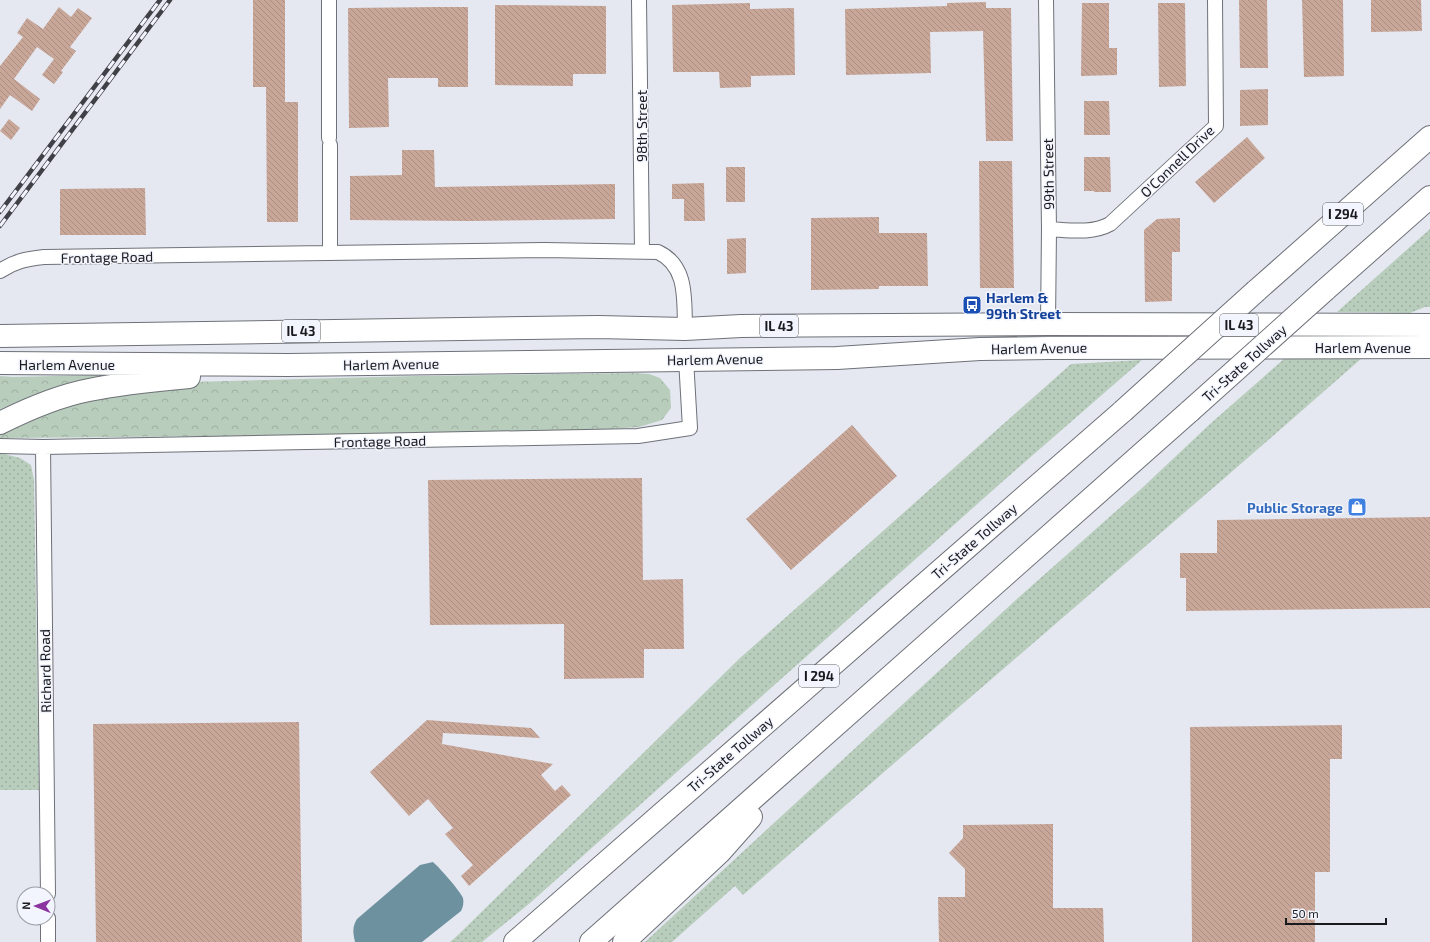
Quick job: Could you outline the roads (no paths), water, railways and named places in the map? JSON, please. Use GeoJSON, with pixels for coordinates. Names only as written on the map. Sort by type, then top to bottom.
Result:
{"type":"FeatureCollection","features":[{"type":"Feature","properties":{"kind":"main road","name":"Tri-State Tollway"},"geometry":{"type":"LineString","coordinates":[[515,942],[1123,411],[1430,136]]}},
{"type":"Feature","properties":{"kind":"main road","name":"Tri-State Tollway"},"geometry":{"type":"LineString","coordinates":[[591,942],[813,747],[1430,197]]}},
{"type":"Feature","properties":{"kind":"main road","name":"Harlem Avenue"},"geometry":{"type":"LineString","coordinates":[[2,336],[598,327],[685,329],[741,326],[1048,324],[1430,326]]}},
{"type":"Feature","properties":{"kind":"main road","name":"99th Street"},"geometry":{"type":"LineString","coordinates":[[1048,324],[1049,348]]}},
{"type":"Feature","properties":{"kind":"main road","name":"Harlem Avenue"},"geometry":{"type":"LineString","coordinates":[[0,364],[288,365],[836,358],[980,349],[1430,347]]}},
{"type":"Feature","properties":{"kind":"main road"},"geometry":{"type":"LineString","coordinates":[[0,422],[56,399],[88,390],[118,385],[288,365]]}},
{"type":"Feature","properties":{"kind":"main road"},"geometry":{"type":"LineString","coordinates":[[624,942],[720,852],[813,747]]}},
{"type":"Feature","properties":{"kind":"street"},"geometry":{"type":"LineString","coordinates":[[329,0],[330,253]]}},
{"type":"Feature","properties":{"kind":"street","name":"98th Street"},"geometry":{"type":"LineString","coordinates":[[639,0],[642,251]]}},
{"type":"Feature","properties":{"kind":"street","name":"99th Street"},"geometry":{"type":"LineString","coordinates":[[1046,0],[1049,229],[1048,324]]}},
{"type":"Feature","properties":{"kind":"street","name":"O'Connell Drive"},"geometry":{"type":"LineString","coordinates":[[1049,229],[1088,231],[1103,228],[1110,224],[1216,126],[1215,0]]}},
{"type":"Feature","properties":{"kind":"street","name":"Frontage Road"},"geometry":{"type":"LineString","coordinates":[[0,272],[15,263],[26,259],[44,257],[544,250],[658,252],[667,256],[675,266],[680,277],[683,287],[685,329]]}},
{"type":"Feature","properties":{"kind":"street","name":"Frontage Road"},"geometry":{"type":"LineString","coordinates":[[0,446],[43,447],[638,436],[690,428],[686,360]]}},
{"type":"Feature","properties":{"kind":"street","name":"Richard Road"},"geometry":{"type":"LineString","coordinates":[[43,447],[48,886]]}},
{"type":"Feature","properties":{"kind":"street"},"geometry":{"type":"LineString","coordinates":[[48,926],[48,942]]}},
{"type":"Feature","properties":{"kind":"water"},"geometry":{"type":"Polygon","coordinates":[[[433,862],[449,879],[463,898],[463,906],[461,911],[422,942],[355,942],[353,930],[357,919],[420,865],[433,862]]]}},
{"type":"Feature","properties":{"kind":"railway"},"geometry":{"type":"LineString","coordinates":[[0,212],[160,0]]}},
{"type":"Feature","properties":{"kind":"railway"},"geometry":{"type":"LineString","coordinates":[[0,226],[170,0]]}},
{"type":"Feature","properties":{"kind":"place","name":"Harlem & 99th Street"},"geometry":{"type":"Point","coordinates":[972,305]}},
{"type":"Feature","properties":{"kind":"place","name":"Public Storage"},"geometry":{"type":"Point","coordinates":[1357,507]}}]}
